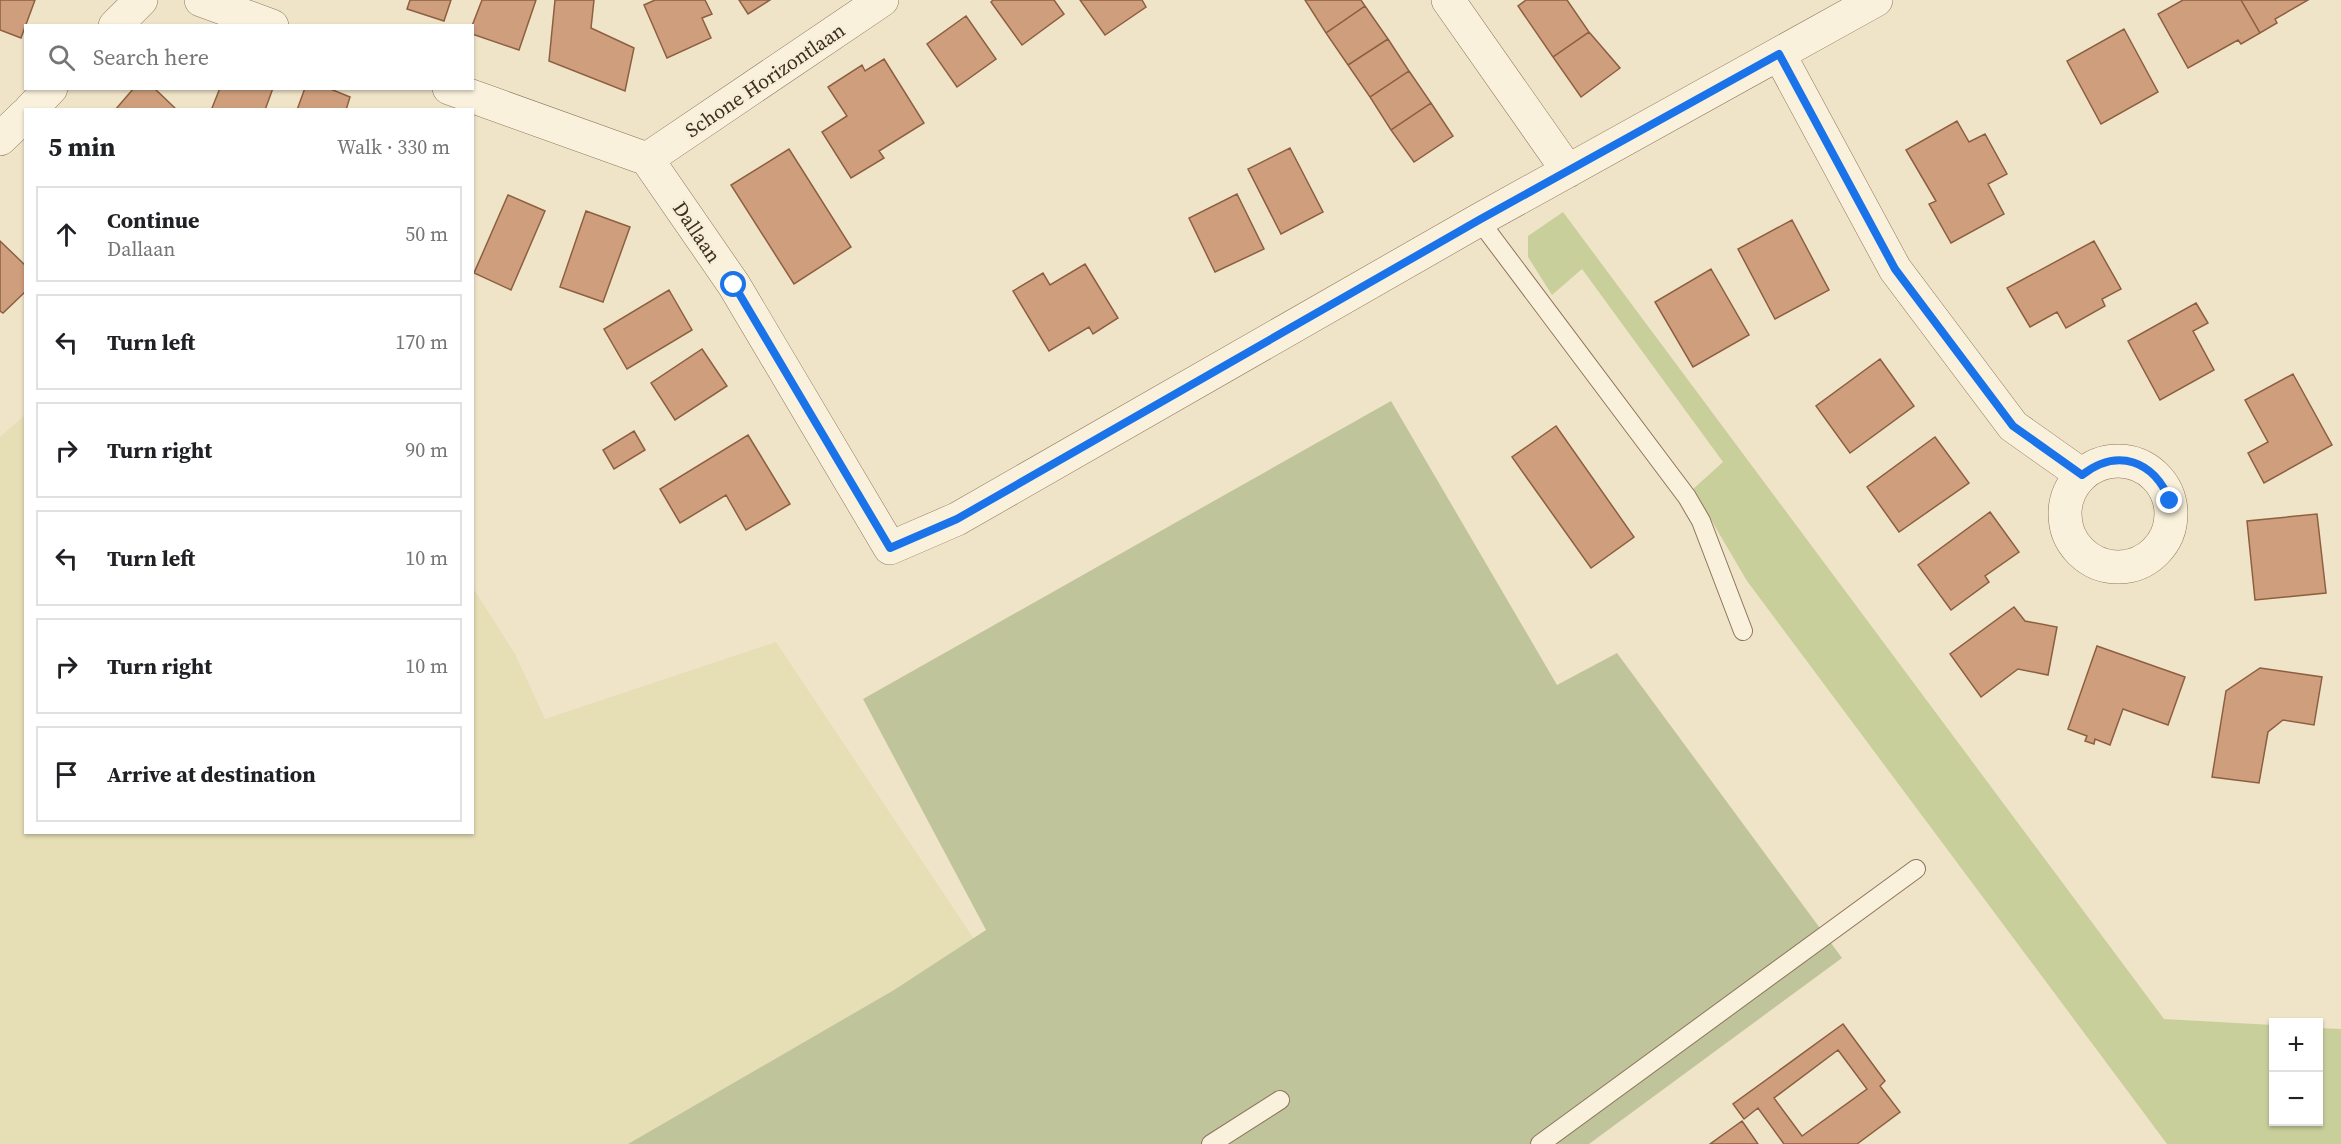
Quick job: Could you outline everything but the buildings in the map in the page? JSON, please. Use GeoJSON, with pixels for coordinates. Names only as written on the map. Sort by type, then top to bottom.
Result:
{"type":"FeatureCollection","features":[{"type":"Feature","properties":{"kind":"street"},"geometry":{"type":"LineString","coordinates":[[117,24],[141,0]]}},
{"type":"Feature","properties":{"kind":"street"},"geometry":{"type":"LineString","coordinates":[[201,0],[267,24]]}},
{"type":"Feature","properties":{"kind":"street","name":"Schone Horizontlaan"},"geometry":{"type":"LineString","coordinates":[[647,159],[882,0]]}},
{"type":"Feature","properties":{"kind":"street"},"geometry":{"type":"LineString","coordinates":[[1448,0],[1568,171]]}},
{"type":"Feature","properties":{"kind":"street"},"geometry":{"type":"LineString","coordinates":[[1479,220],[1876,0]]}},
{"type":"Feature","properties":{"kind":"street"},"geometry":{"type":"LineString","coordinates":[[1779,54],[1895,269],[2013,426],[2082,475]]}},
{"type":"Feature","properties":{"kind":"street"},"geometry":{"type":"LineString","coordinates":[[32,108],[49,90]]}},
{"type":"Feature","properties":{"kind":"street"},"geometry":{"type":"LineString","coordinates":[[455,90],[647,159]]}},
{"type":"Feature","properties":{"kind":"street"},"geometry":{"type":"LineString","coordinates":[[0,139],[24,116]]}},
{"type":"Feature","properties":{"kind":"street","name":"Dallaan"},"geometry":{"type":"LineString","coordinates":[[647,159],[734,285],[890,548],[957,519],[1479,220]]}},
{"type":"Feature","properties":{"kind":"lane"},"geometry":{"type":"LineString","coordinates":[[1479,220],[1687,497],[1701,521],[1743,631]]}},
{"type":"Feature","properties":{"kind":"lane"},"geometry":{"type":"LineString","coordinates":[[1540,1144],[1916,869]]}},
{"type":"Feature","properties":{"kind":"lane"},"geometry":{"type":"LineString","coordinates":[[1211,1144],[1280,1100]]}},
{"type":"Feature","properties":{"kind":"shaded area"},"geometry":{"type":"Polygon","coordinates":[[[24,416],[24,834],[474,834],[474,590],[515,654],[545,719],[776,642],[974,939],[894,990],[628,1144],[0,1144],[0,437],[24,416]]]}},
{"type":"Feature","properties":{"kind":"green space"},"geometry":{"type":"Polygon","coordinates":[[[1563,212],[2164,1019],[2269,1025],[2269,1126],[2323,1126],[2323,1028],[2341,1029],[2341,1144],[2167,1144],[1747,581],[1693,489],[1723,462],[1582,269],[1552,295],[1528,257],[1528,236],[1563,212]]]}},
{"type":"Feature","properties":{"kind":"green space"},"geometry":{"type":"Polygon","coordinates":[[[1391,401],[1557,685],[1617,653],[1842,958],[1589,1144],[628,1144],[894,990],[986,930],[863,699],[1391,401]]]}},
{"type":"Feature","properties":{"kind":"route"},"geometry":{"type":"LineString","coordinates":[[734,285],[855,493],[890,548],[957,519],[1479,220],[1779,54],[1895,269],[2013,426],[2082,475],[2093,467],[2110,461],[2122,460],[2141,465],[2164,486],[2170,501]]}}]}
